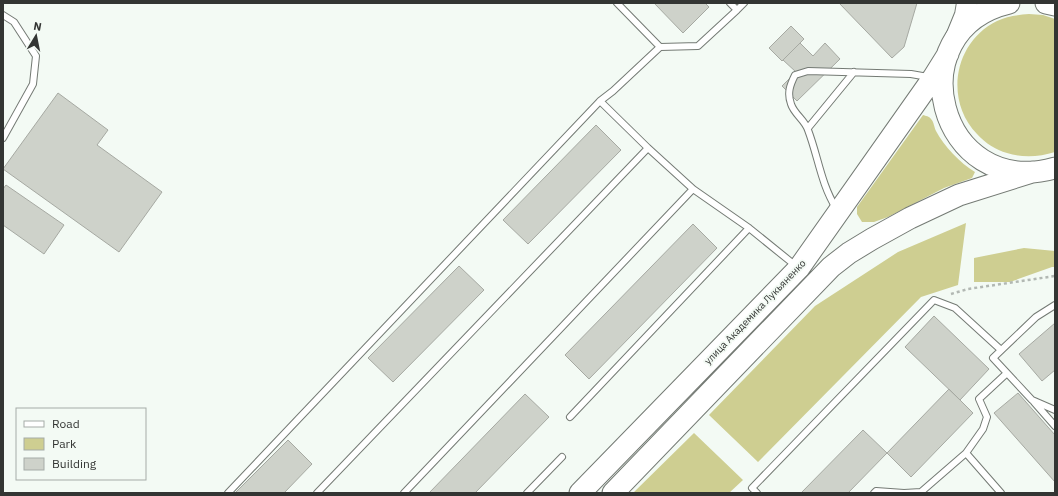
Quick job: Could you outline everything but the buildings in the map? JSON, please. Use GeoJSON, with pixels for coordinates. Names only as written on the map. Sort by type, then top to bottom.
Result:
{"type":"FeatureCollection","features":[{"type":"Feature","properties":{"kind":"highway","name":"улица Академика Лукьяненко"},"geometry":{"type":"LineString","coordinates":[[580,493],[799,268],[934,78],[962,31],[974,20],[995,7],[1009,3]]}},
{"type":"Feature","properties":{"kind":"highway"},"geometry":{"type":"LineString","coordinates":[[1046,3],[1055,5]]}},
{"type":"Feature","properties":{"kind":"highway"},"geometry":{"type":"LineString","coordinates":[[951,49],[942,78],[942,94],[948,118],[960,140],[978,157],[992,165],[1016,172],[1032,172]]}},
{"type":"Feature","properties":{"kind":"highway"},"geometry":{"type":"LineString","coordinates":[[613,493],[831,267],[849,253],[910,218],[959,195],[1032,172],[1055,168]]}},
{"type":"Feature","properties":{"kind":"main road"},"geometry":{"type":"LineString","coordinates":[[951,49],[962,24],[967,3]]}},
{"type":"Feature","properties":{"kind":"lane"},"geometry":{"type":"LineString","coordinates":[[618,3],[660,47]]}},
{"type":"Feature","properties":{"kind":"lane"},"geometry":{"type":"LineString","coordinates":[[730,3],[737,10]]}},
{"type":"Feature","properties":{"kind":"lane"},"geometry":{"type":"LineString","coordinates":[[228,493],[600,101],[613,91],[660,47],[698,46],[744,3]]}},
{"type":"Feature","properties":{"kind":"lane"},"geometry":{"type":"LineString","coordinates":[[3,15],[14,22],[36,56],[33,84],[3,138]]}},
{"type":"Feature","properties":{"kind":"lane"},"geometry":{"type":"LineString","coordinates":[[840,212],[830,199],[808,128],[791,105],[788,88],[795,75],[808,71],[911,74],[934,78]]}},
{"type":"Feature","properties":{"kind":"lane"},"geometry":{"type":"LineString","coordinates":[[808,128],[854,72]]}},
{"type":"Feature","properties":{"kind":"lane"},"geometry":{"type":"LineString","coordinates":[[600,101],[693,189],[749,228],[799,268]]}},
{"type":"Feature","properties":{"kind":"lane"},"geometry":{"type":"LineString","coordinates":[[317,493],[648,148]]}},
{"type":"Feature","properties":{"kind":"lane"},"geometry":{"type":"LineString","coordinates":[[404,493],[693,189]]}},
{"type":"Feature","properties":{"kind":"lane"},"geometry":{"type":"LineString","coordinates":[[570,417],[749,228]]}},
{"type":"Feature","properties":{"kind":"lane"},"geometry":{"type":"LineString","coordinates":[[746,493],[934,300],[955,308],[1001,350]]}},
{"type":"Feature","properties":{"kind":"lane"},"geometry":{"type":"LineString","coordinates":[[1055,305],[1036,317],[993,358],[1055,426]]}},
{"type":"Feature","properties":{"kind":"lane"},"geometry":{"type":"LineString","coordinates":[[874,493],[876,491],[921,492],[966,453],[983,429],[987,416],[979,399],[1007,373]]}},
{"type":"Feature","properties":{"kind":"lane"},"geometry":{"type":"LineString","coordinates":[[1032,400],[1055,410]]}},
{"type":"Feature","properties":{"kind":"lane"},"geometry":{"type":"LineString","coordinates":[[966,453],[1001,493]]}},
{"type":"Feature","properties":{"kind":"lane"},"geometry":{"type":"LineString","coordinates":[[528,493],[562,457]]}},
{"type":"Feature","properties":{"kind":"lane"},"geometry":{"type":"LineString","coordinates":[[752,488],[757,493]]}},
{"type":"Feature","properties":{"kind":"path"},"geometry":{"type":"LineString","coordinates":[[934,300],[968,289],[1055,276]]}},
{"type":"Feature","properties":{"kind":"green space"},"geometry":{"type":"Polygon","coordinates":[[[1029,14],[1043,15],[1055,19],[1055,152],[1043,155],[1019,156],[1003,152],[991,146],[977,134],[967,120],[960,105],[957,89],[958,73],[963,57],[971,43],[982,30],[1001,19],[1029,14]]]}},
{"type":"Feature","properties":{"kind":"green space"},"geometry":{"type":"Polygon","coordinates":[[[923,115],[932,120],[939,137],[953,154],[975,172],[972,178],[944,188],[888,217],[874,222],[862,222],[857,214],[857,207],[923,115]]]}},
{"type":"Feature","properties":{"kind":"green space"},"geometry":{"type":"Polygon","coordinates":[[[966,223],[958,285],[921,297],[758,462],[709,415],[815,306],[898,252],[966,223]]]}},
{"type":"Feature","properties":{"kind":"green space"},"geometry":{"type":"Polygon","coordinates":[[[1024,248],[1055,251],[1055,267],[1010,282],[974,282],[974,258],[1024,248]]]}},
{"type":"Feature","properties":{"kind":"green space"},"geometry":{"type":"Polygon","coordinates":[[[694,433],[743,480],[729,493],[633,493],[694,433]]]}}]}
